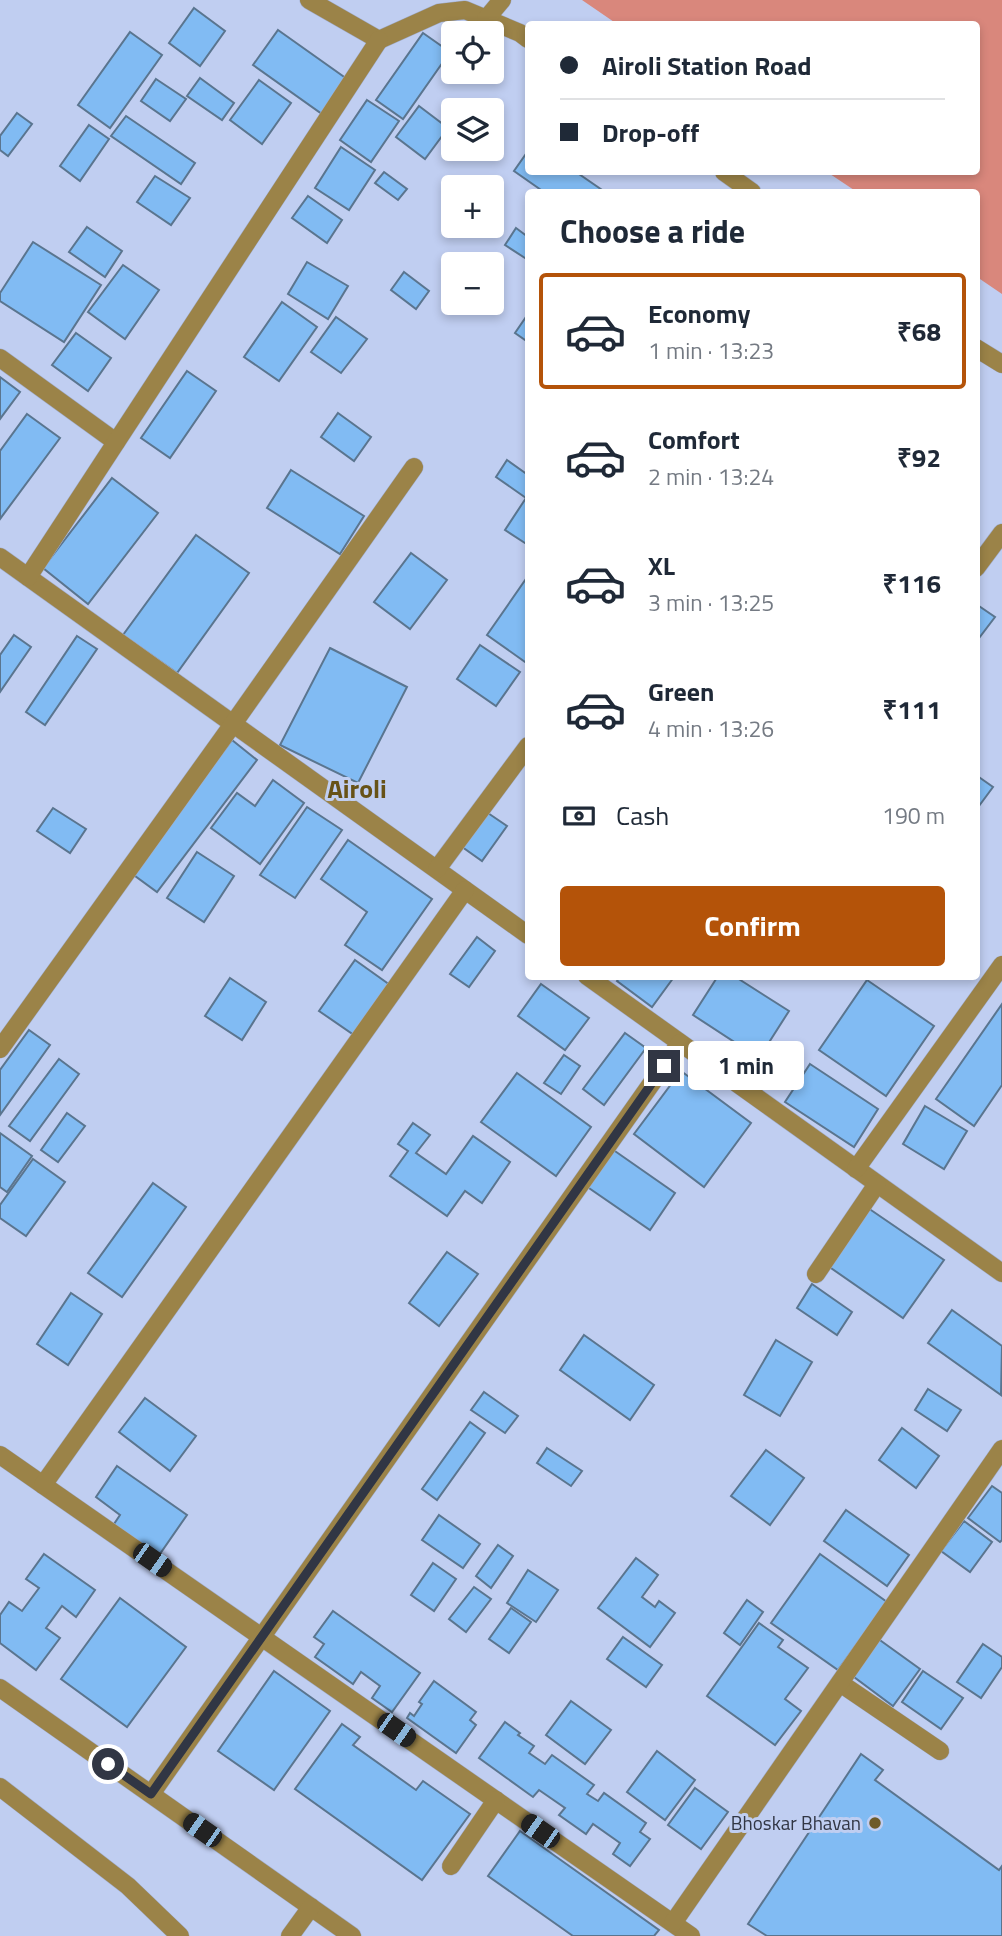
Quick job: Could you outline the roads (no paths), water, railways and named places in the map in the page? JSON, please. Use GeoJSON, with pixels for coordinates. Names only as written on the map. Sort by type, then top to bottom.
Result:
{"type":"FeatureCollection","features":[{"type":"Feature","properties":{"kind":"street"},"geometry":{"type":"LineString","coordinates":[[309,0],[379,40]]}},
{"type":"Feature","properties":{"kind":"street"},"geometry":{"type":"LineString","coordinates":[[486,19],[502,0]]}},
{"type":"Feature","properties":{"kind":"street"},"geometry":{"type":"LineString","coordinates":[[28,577],[379,40],[439,13],[465,10],[525,37]]}},
{"type":"Feature","properties":{"kind":"street"},"geometry":{"type":"LineString","coordinates":[[728,175],[748,189]]}},
{"type":"Feature","properties":{"kind":"street"},"geometry":{"type":"LineString","coordinates":[[980,350],[1002,364]]}},
{"type":"Feature","properties":{"kind":"street"},"geometry":{"type":"LineString","coordinates":[[0,358],[116,442]]}},
{"type":"Feature","properties":{"kind":"street"},"geometry":{"type":"LineString","coordinates":[[0,1049],[414,467]]}},
{"type":"Feature","properties":{"kind":"street"},"geometry":{"type":"LineString","coordinates":[[980,563],[1002,533]]}},
{"type":"Feature","properties":{"kind":"street"},"geometry":{"type":"LineString","coordinates":[[0,557],[525,933]]}},
{"type":"Feature","properties":{"kind":"street"},"geometry":{"type":"LineString","coordinates":[[437,869],[525,750]]}},
{"type":"Feature","properties":{"kind":"street"},"geometry":{"type":"LineString","coordinates":[[43,1485],[465,890]]}},
{"type":"Feature","properties":{"kind":"street"},"geometry":{"type":"LineString","coordinates":[[856,1169],[1002,965]]}},
{"type":"Feature","properties":{"kind":"street"},"geometry":{"type":"LineString","coordinates":[[593,980],[1002,1273]]}},
{"type":"Feature","properties":{"kind":"street"},"geometry":{"type":"LineString","coordinates":[[151,1794],[680,1043]]}},
{"type":"Feature","properties":{"kind":"street"},"geometry":{"type":"LineString","coordinates":[[816,1274],[877,1184]]}},
{"type":"Feature","properties":{"kind":"street"},"geometry":{"type":"LineString","coordinates":[[673,1923],[1002,1449]]}},
{"type":"Feature","properties":{"kind":"street"},"geometry":{"type":"LineString","coordinates":[[0,1455],[691,1936]]}},
{"type":"Feature","properties":{"kind":"street"},"geometry":{"type":"LineString","coordinates":[[840,1683],[940,1751]]}},
{"type":"Feature","properties":{"kind":"street"},"geometry":{"type":"LineString","coordinates":[[0,1688],[352,1936]]}},
{"type":"Feature","properties":{"kind":"street"},"geometry":{"type":"LineString","coordinates":[[0,1787],[128,1886],[180,1936]]}},
{"type":"Feature","properties":{"kind":"street"},"geometry":{"type":"LineString","coordinates":[[451,1866],[496,1800]]}},
{"type":"Feature","properties":{"kind":"street"},"geometry":{"type":"LineString","coordinates":[[290,1936],[311,1907]]}},
{"type":"Feature","properties":{"kind":"place","name":"Bhoskar Bhavan"},"geometry":{"type":"Point","coordinates":[875,1823]}},
{"type":"Feature","properties":{"kind":"district","name":"Airoli"},"geometry":{"type":"Point","coordinates":[357,789]}}]}
